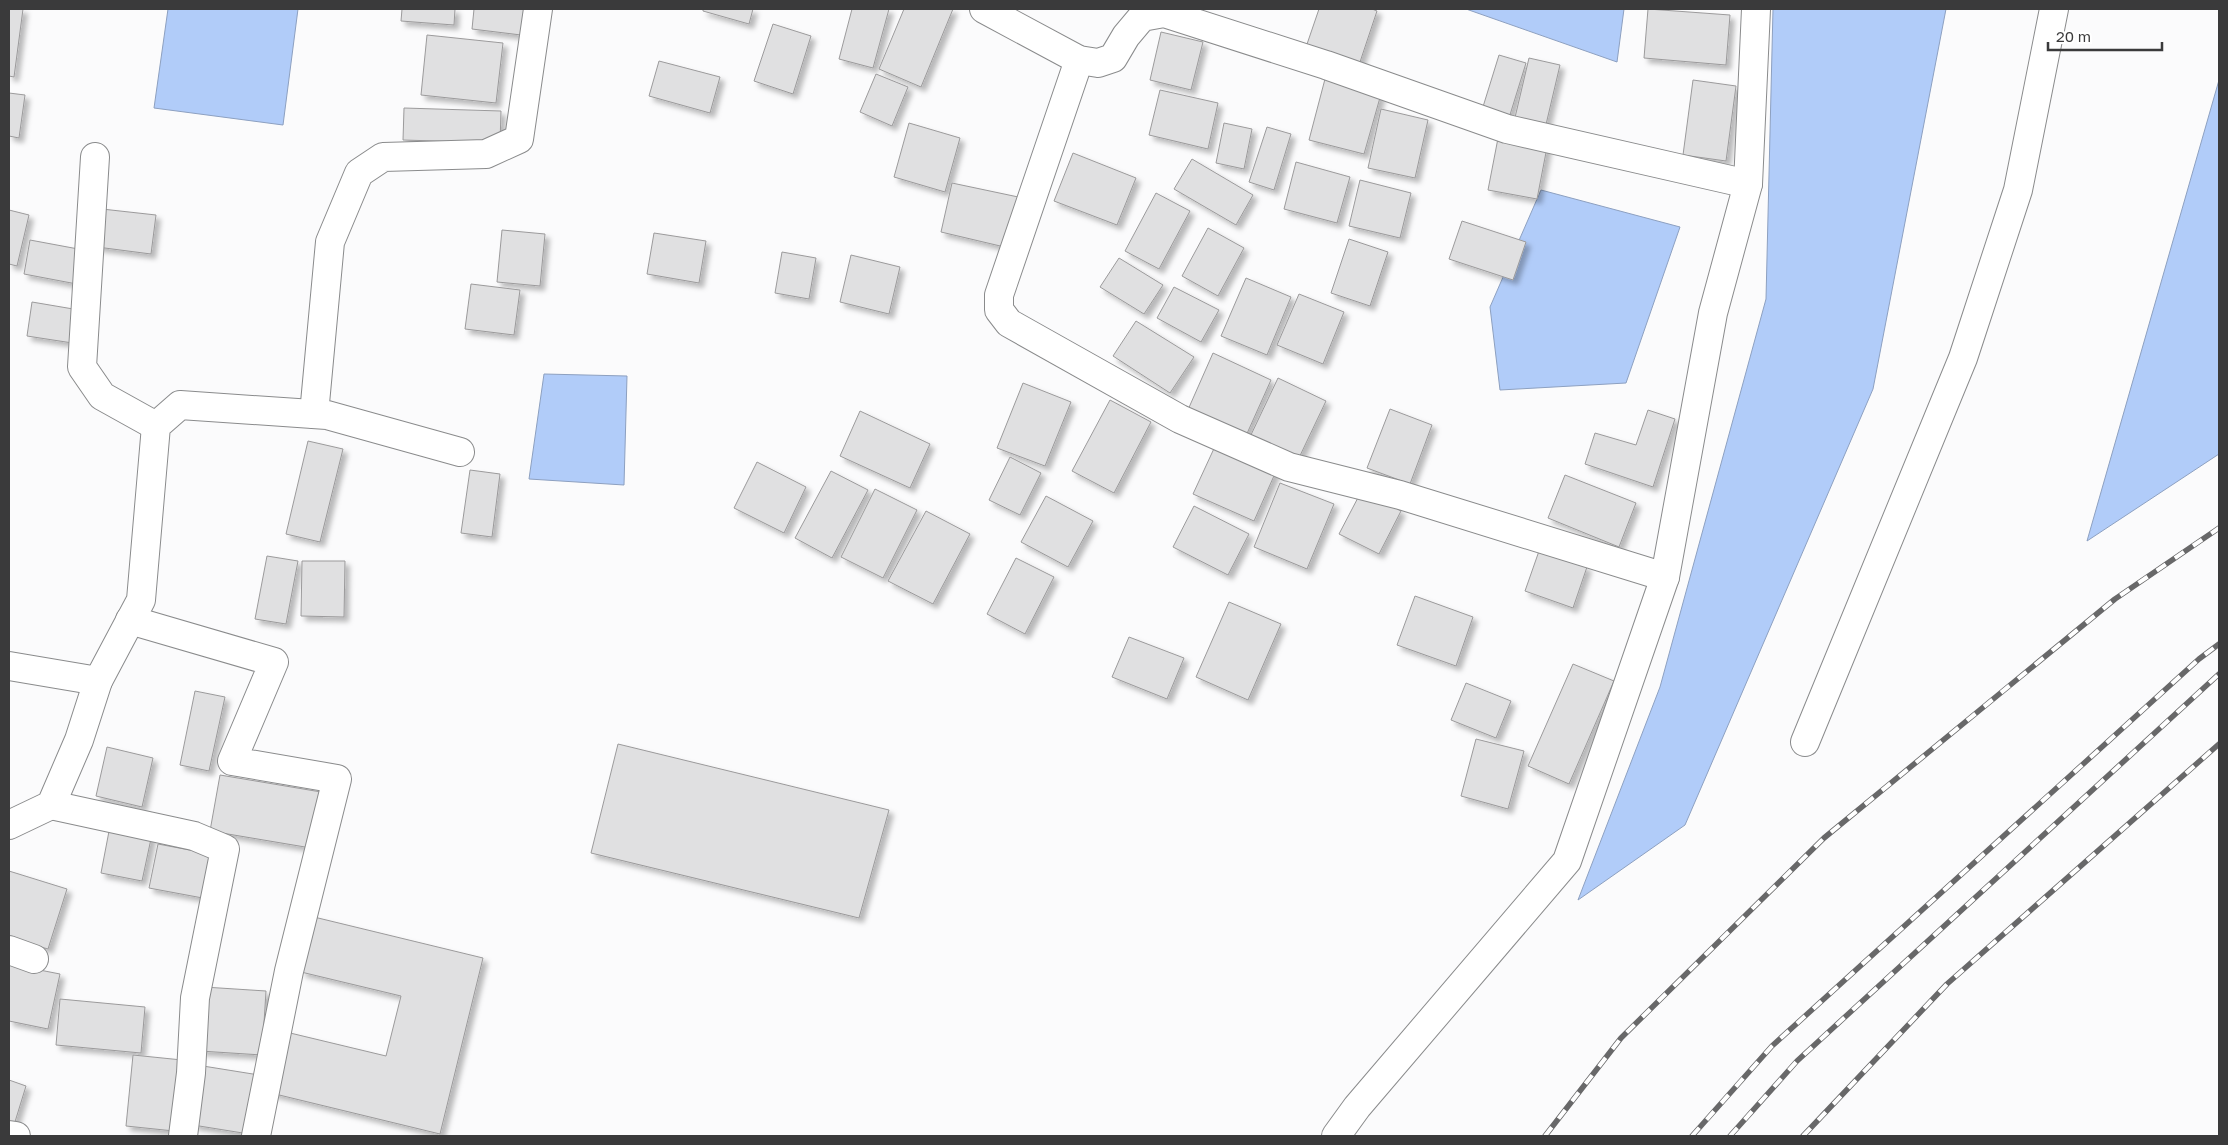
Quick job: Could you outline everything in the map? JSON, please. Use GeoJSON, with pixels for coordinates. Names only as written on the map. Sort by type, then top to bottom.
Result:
{"type":"FeatureCollection","features":[{"type":"Feature","properties":{"kind":"street"},"geometry":{"type":"LineString","coordinates":[[314,414],[330,242],[359,173],[383,157],[486,154],[519,139],[538,9]]}},
{"type":"Feature","properties":{"kind":"street"},"geometry":{"type":"LineString","coordinates":[[984,9],[1079,60],[1098,63],[1113,58],[1126,36],[1142,18],[1164,13],[1326,65],[1507,129],[1748,184]]}},
{"type":"Feature","properties":{"kind":"street"},"geometry":{"type":"LineString","coordinates":[[1336,1136],[1357,1107],[1567,861],[1665,577],[1713,313],[1748,184],[1756,9]]}},
{"type":"Feature","properties":{"kind":"street"},"geometry":{"type":"LineString","coordinates":[[1805,742],[1963,358],[2018,190],[2054,9]]}},
{"type":"Feature","properties":{"kind":"street"},"geometry":{"type":"LineString","coordinates":[[1079,60],[999,295],[999,310],[1008,323],[1180,419],[1289,467],[1400,495],[1665,577]]}},
{"type":"Feature","properties":{"kind":"street"},"geometry":{"type":"LineString","coordinates":[[95,157],[82,367],[102,396],[156,426]]}},
{"type":"Feature","properties":{"kind":"street"},"geometry":{"type":"LineString","coordinates":[[51,805],[79,740],[98,682],[141,600],[156,426],[180,405],[327,415],[460,452]]}},
{"type":"Feature","properties":{"kind":"street"},"geometry":{"type":"LineString","coordinates":[[130,620],[274,662],[232,761],[337,779],[289,971],[256,1136]]}},
{"type":"Feature","properties":{"kind":"street"},"geometry":{"type":"LineString","coordinates":[[9,666],[98,682]]}},
{"type":"Feature","properties":{"kind":"street"},"geometry":{"type":"LineString","coordinates":[[9,825],[51,805],[194,836],[224,849],[195,998],[191,1073],[183,1136]]}},
{"type":"Feature","properties":{"kind":"street"},"geometry":{"type":"LineString","coordinates":[[9,950],[34,959]]}},
{"type":"Feature","properties":{"kind":"street"},"geometry":{"type":"LineString","coordinates":[[9,1135],[16,1136]]}},
{"type":"Feature","properties":{"kind":"water"},"geometry":{"type":"Polygon","coordinates":[[[168,9],[298,9],[283,125],[154,108],[168,9]]]}},
{"type":"Feature","properties":{"kind":"water"},"geometry":{"type":"Polygon","coordinates":[[[1466,9],[1624,9],[1617,62],[1466,9]]]}},
{"type":"Feature","properties":{"kind":"water"},"geometry":{"type":"Polygon","coordinates":[[[1773,9],[1946,9],[1873,389],[1685,825],[1578,900],[1660,687],[1766,299],[1773,9]]]}},
{"type":"Feature","properties":{"kind":"water"},"geometry":{"type":"Polygon","coordinates":[[[2219,80],[2219,454],[2087,541],[2219,80]]]}},
{"type":"Feature","properties":{"kind":"water"},"geometry":{"type":"Polygon","coordinates":[[[1541,190],[1680,227],[1626,383],[1500,390],[1490,307],[1541,190]]]}},
{"type":"Feature","properties":{"kind":"water"},"geometry":{"type":"Polygon","coordinates":[[[544,374],[627,376],[624,485],[529,479],[544,374]]]}},
{"type":"Feature","properties":{"kind":"building"},"geometry":{"type":"Polygon","coordinates":[[[9,9],[23,9],[14,77],[9,76],[9,9]]]}},
{"type":"Feature","properties":{"kind":"building"},"geometry":{"type":"Polygon","coordinates":[[[402,9],[455,9],[454,25],[401,21],[402,9]]]}},
{"type":"Feature","properties":{"kind":"building"},"geometry":{"type":"Polygon","coordinates":[[[474,9],[524,9],[521,35],[472,29],[474,9]]]}},
{"type":"Feature","properties":{"kind":"building"},"geometry":{"type":"Polygon","coordinates":[[[703,9],[753,9],[749,24],[703,11],[703,9]]]}},
{"type":"Feature","properties":{"kind":"building"},"geometry":{"type":"Polygon","coordinates":[[[852,9],[889,9],[873,68],[839,59],[852,9]]]}},
{"type":"Feature","properties":{"kind":"building"},"geometry":{"type":"Polygon","coordinates":[[[904,9],[953,9],[921,87],[879,69],[904,9]]]}},
{"type":"Feature","properties":{"kind":"building"},"geometry":{"type":"Polygon","coordinates":[[[1319,9],[1372,9],[1377,11],[1358,68],[1305,50],[1319,9]]]}},
{"type":"Feature","properties":{"kind":"building"},"geometry":{"type":"Polygon","coordinates":[[[1648,9],[1730,15],[1726,65],[1644,58],[1648,9]]]}},
{"type":"Feature","properties":{"kind":"building"},"geometry":{"type":"Polygon","coordinates":[[[773,24],[811,36],[793,94],[754,81],[773,24]]]}},
{"type":"Feature","properties":{"kind":"building"},"geometry":{"type":"Polygon","coordinates":[[[1161,32],[1203,42],[1191,90],[1150,80],[1161,32]]]}},
{"type":"Feature","properties":{"kind":"building"},"geometry":{"type":"Polygon","coordinates":[[[427,35],[503,43],[496,103],[421,95],[427,35]]]}},
{"type":"Feature","properties":{"kind":"building"},"geometry":{"type":"Polygon","coordinates":[[[1499,55],[1526,63],[1509,118],[1482,110],[1499,55]]]}},
{"type":"Feature","properties":{"kind":"building"},"geometry":{"type":"Polygon","coordinates":[[[1529,58],[1560,65],[1544,133],[1513,126],[1529,58]]]}},
{"type":"Feature","properties":{"kind":"building"},"geometry":{"type":"Polygon","coordinates":[[[659,61],[720,77],[710,113],[649,96],[659,61]]]}},
{"type":"Feature","properties":{"kind":"building"},"geometry":{"type":"Polygon","coordinates":[[[876,74],[908,87],[892,126],[860,112],[876,74]]]}},
{"type":"Feature","properties":{"kind":"building"},"geometry":{"type":"Polygon","coordinates":[[[1325,79],[1381,94],[1364,154],[1309,140],[1325,79]]]}},
{"type":"Feature","properties":{"kind":"building"},"geometry":{"type":"Polygon","coordinates":[[[1693,80],[1736,86],[1726,161],[1683,155],[1693,80]]]}},
{"type":"Feature","properties":{"kind":"building"},"geometry":{"type":"Polygon","coordinates":[[[1160,90],[1218,103],[1208,149],[1149,135],[1160,90]]]}},
{"type":"Feature","properties":{"kind":"building"},"geometry":{"type":"Polygon","coordinates":[[[9,93],[25,95],[19,138],[9,136],[9,93]]]}},
{"type":"Feature","properties":{"kind":"building"},"geometry":{"type":"Polygon","coordinates":[[[404,108],[501,111],[500,143],[403,140],[404,108]]]}},
{"type":"Feature","properties":{"kind":"building"},"geometry":{"type":"Polygon","coordinates":[[[1381,109],[1428,120],[1415,178],[1368,168],[1381,109]]]}},
{"type":"Feature","properties":{"kind":"building"},"geometry":{"type":"Polygon","coordinates":[[[909,123],[960,138],[945,192],[894,177],[909,123]]]}},
{"type":"Feature","properties":{"kind":"building"},"geometry":{"type":"Polygon","coordinates":[[[1224,123],[1252,129],[1244,169],[1216,163],[1224,123]]]}},
{"type":"Feature","properties":{"kind":"building"},"geometry":{"type":"Polygon","coordinates":[[[1267,127],[1291,134],[1274,190],[1249,182],[1267,127]]]}},
{"type":"Feature","properties":{"kind":"building"},"geometry":{"type":"Polygon","coordinates":[[[1499,133],[1548,142],[1537,199],[1488,190],[1499,133]]]}},
{"type":"Feature","properties":{"kind":"building"},"geometry":{"type":"Polygon","coordinates":[[[1073,153],[1136,178],[1117,225],[1054,201],[1073,153]]]}},
{"type":"Feature","properties":{"kind":"building"},"geometry":{"type":"Polygon","coordinates":[[[1192,159],[1253,195],[1236,225],[1174,189],[1192,159]]]}},
{"type":"Feature","properties":{"kind":"building"},"geometry":{"type":"Polygon","coordinates":[[[1296,162],[1350,177],[1337,223],[1284,209],[1296,162]]]}},
{"type":"Feature","properties":{"kind":"building"},"geometry":{"type":"Polygon","coordinates":[[[1360,180],[1411,193],[1400,238],[1349,226],[1360,180]]]}},
{"type":"Feature","properties":{"kind":"building"},"geometry":{"type":"Polygon","coordinates":[[[952,183],[1023,198],[1013,249],[941,232],[952,183]]]}},
{"type":"Feature","properties":{"kind":"building"},"geometry":{"type":"Polygon","coordinates":[[[1156,193],[1190,211],[1159,269],[1125,251],[1156,193]]]}},
{"type":"Feature","properties":{"kind":"building"},"geometry":{"type":"Polygon","coordinates":[[[102,209],[156,215],[151,254],[97,247],[102,209]]]}},
{"type":"Feature","properties":{"kind":"building"},"geometry":{"type":"Polygon","coordinates":[[[9,210],[29,215],[17,266],[9,264],[9,210]]]}},
{"type":"Feature","properties":{"kind":"building"},"geometry":{"type":"Polygon","coordinates":[[[1462,221],[1526,242],[1513,280],[1449,259],[1462,221]]]}},
{"type":"Feature","properties":{"kind":"building"},"geometry":{"type":"Polygon","coordinates":[[[1208,228],[1244,248],[1218,296],[1182,276],[1208,228]]]}},
{"type":"Feature","properties":{"kind":"building"},"geometry":{"type":"Polygon","coordinates":[[[502,230],[545,234],[540,286],[497,282],[502,230]]]}},
{"type":"Feature","properties":{"kind":"building"},"geometry":{"type":"Polygon","coordinates":[[[654,233],[706,241],[699,283],[647,274],[654,233]]]}},
{"type":"Feature","properties":{"kind":"building"},"geometry":{"type":"Polygon","coordinates":[[[1349,239],[1388,252],[1370,306],[1331,293],[1349,239]]]}},
{"type":"Feature","properties":{"kind":"building"},"geometry":{"type":"Polygon","coordinates":[[[30,240],[89,251],[82,285],[24,274],[30,240]]]}},
{"type":"Feature","properties":{"kind":"building"},"geometry":{"type":"Polygon","coordinates":[[[782,252],[816,258],[809,299],[775,293],[782,252]]]}},
{"type":"Feature","properties":{"kind":"building"},"geometry":{"type":"Polygon","coordinates":[[[851,255],[900,267],[889,314],[840,302],[851,255]]]}},
{"type":"Feature","properties":{"kind":"building"},"geometry":{"type":"Polygon","coordinates":[[[1119,258],[1163,285],[1144,314],[1100,287],[1119,258]]]}},
{"type":"Feature","properties":{"kind":"building"},"geometry":{"type":"Polygon","coordinates":[[[1246,278],[1291,297],[1267,355],[1221,336],[1246,278]]]}},
{"type":"Feature","properties":{"kind":"building"},"geometry":{"type":"Polygon","coordinates":[[[471,284],[520,290],[514,335],[465,329],[471,284]]]}},
{"type":"Feature","properties":{"kind":"building"},"geometry":{"type":"Polygon","coordinates":[[[1174,287],[1219,310],[1201,342],[1157,318],[1174,287]]]}},
{"type":"Feature","properties":{"kind":"building"},"geometry":{"type":"Polygon","coordinates":[[[1299,294],[1344,312],[1323,364],[1277,345],[1299,294]]]}},
{"type":"Feature","properties":{"kind":"building"},"geometry":{"type":"Polygon","coordinates":[[[32,302],[85,311],[79,344],[27,336],[32,302]]]}},
{"type":"Feature","properties":{"kind":"building"},"geometry":{"type":"Polygon","coordinates":[[[1136,321],[1194,357],[1170,393],[1113,356],[1136,321]]]}},
{"type":"Feature","properties":{"kind":"building"},"geometry":{"type":"Polygon","coordinates":[[[1213,353],[1271,380],[1245,438],[1187,412],[1213,353]]]}},
{"type":"Feature","properties":{"kind":"building"},"geometry":{"type":"Polygon","coordinates":[[[1278,378],[1326,401],[1297,462],[1249,439],[1278,378]]]}},
{"type":"Feature","properties":{"kind":"building"},"geometry":{"type":"Polygon","coordinates":[[[1023,383],[1071,402],[1045,466],[997,448],[1023,383]]]}},
{"type":"Feature","properties":{"kind":"building"},"geometry":{"type":"Polygon","coordinates":[[[1110,400],[1151,422],[1114,493],[1072,471],[1110,400]]]}},
{"type":"Feature","properties":{"kind":"building"},"geometry":{"type":"Polygon","coordinates":[[[1390,409],[1432,425],[1410,484],[1367,468],[1390,409]]]}},
{"type":"Feature","properties":{"kind":"building"},"geometry":{"type":"Polygon","coordinates":[[[1648,410],[1675,419],[1653,487],[1585,464],[1595,433],[1636,445],[1648,410]]]}},
{"type":"Feature","properties":{"kind":"building"},"geometry":{"type":"Polygon","coordinates":[[[860,411],[930,444],[910,488],[840,456],[860,411]]]}},
{"type":"Feature","properties":{"kind":"building"},"geometry":{"type":"Polygon","coordinates":[[[308,441],[343,449],[320,542],[286,534],[308,441]]]}},
{"type":"Feature","properties":{"kind":"building"},"geometry":{"type":"Polygon","coordinates":[[[1217,442],[1277,469],[1254,521],[1193,494],[1217,442]]]}},
{"type":"Feature","properties":{"kind":"building"},"geometry":{"type":"Polygon","coordinates":[[[1010,457],[1041,473],[1020,515],[989,500],[1010,457]]]}},
{"type":"Feature","properties":{"kind":"building"},"geometry":{"type":"Polygon","coordinates":[[[757,462],[806,487],[784,533],[734,508],[757,462]]]}},
{"type":"Feature","properties":{"kind":"building"},"geometry":{"type":"Polygon","coordinates":[[[470,470],[500,474],[492,537],[461,533],[470,470]]]}},
{"type":"Feature","properties":{"kind":"building"},"geometry":{"type":"Polygon","coordinates":[[[831,471],[868,490],[832,558],[795,538],[831,471]]]}},
{"type":"Feature","properties":{"kind":"building"},"geometry":{"type":"Polygon","coordinates":[[[1565,475],[1636,503],[1619,547],[1548,518],[1565,475]]]}},
{"type":"Feature","properties":{"kind":"building"},"geometry":{"type":"Polygon","coordinates":[[[1280,483],[1334,504],[1307,569],[1254,547],[1280,483]]]}},
{"type":"Feature","properties":{"kind":"building"},"geometry":{"type":"Polygon","coordinates":[[[875,489],[917,510],[883,578],[841,557],[875,489]]]}},
{"type":"Feature","properties":{"kind":"building"},"geometry":{"type":"Polygon","coordinates":[[[1362,490],[1401,511],[1379,554],[1339,534],[1362,490]]]}},
{"type":"Feature","properties":{"kind":"building"},"geometry":{"type":"Polygon","coordinates":[[[1046,496],[1093,521],[1068,567],[1021,542],[1046,496]]]}},
{"type":"Feature","properties":{"kind":"building"},"geometry":{"type":"Polygon","coordinates":[[[1194,506],[1249,534],[1228,575],[1173,547],[1194,506]]]}},
{"type":"Feature","properties":{"kind":"building"},"geometry":{"type":"Polygon","coordinates":[[[926,511],[970,534],[933,604],[888,581],[926,511]]]}},
{"type":"Feature","properties":{"kind":"building"},"geometry":{"type":"Polygon","coordinates":[[[1539,551],[1587,567],[1573,608],[1525,591],[1539,551]]]}},
{"type":"Feature","properties":{"kind":"building"},"geometry":{"type":"Polygon","coordinates":[[[267,556],[298,561],[286,624],[255,619],[267,556]]]}},
{"type":"Feature","properties":{"kind":"building"},"geometry":{"type":"Polygon","coordinates":[[[1016,558],[1054,577],[1025,634],[987,614],[1016,558]]]}},
{"type":"Feature","properties":{"kind":"building"},"geometry":{"type":"Polygon","coordinates":[[[302,561],[345,561],[344,617],[301,616],[302,561]]]}},
{"type":"Feature","properties":{"kind":"building"},"geometry":{"type":"Polygon","coordinates":[[[1415,596],[1473,617],[1456,666],[1397,645],[1415,596]]]}},
{"type":"Feature","properties":{"kind":"building"},"geometry":{"type":"Polygon","coordinates":[[[1229,602],[1281,624],[1248,700],[1196,677],[1229,602]]]}},
{"type":"Feature","properties":{"kind":"building"},"geometry":{"type":"Polygon","coordinates":[[[1129,637],[1184,658],[1167,699],[1112,677],[1129,637]]]}},
{"type":"Feature","properties":{"kind":"building"},"geometry":{"type":"Polygon","coordinates":[[[1573,664],[1614,681],[1569,784],[1528,766],[1573,664]]]}},
{"type":"Feature","properties":{"kind":"building"},"geometry":{"type":"Polygon","coordinates":[[[1466,683],[1511,701],[1496,738],[1451,720],[1466,683]]]}},
{"type":"Feature","properties":{"kind":"building"},"geometry":{"type":"Polygon","coordinates":[[[195,691],[225,697],[209,771],[180,765],[195,691]]]}},
{"type":"Feature","properties":{"kind":"building"},"geometry":{"type":"Polygon","coordinates":[[[1476,739],[1524,751],[1508,809],[1461,796],[1476,739]]]}},
{"type":"Feature","properties":{"kind":"building"},"geometry":{"type":"Polygon","coordinates":[[[618,744],[889,810],[859,918],[591,853],[618,744]]]}},
{"type":"Feature","properties":{"kind":"building"},"geometry":{"type":"Polygon","coordinates":[[[107,747],[153,758],[142,807],[96,796],[107,747]]]}},
{"type":"Feature","properties":{"kind":"building"},"geometry":{"type":"Polygon","coordinates":[[[220,775],[321,792],[311,848],[210,831],[220,775]]]}},
{"type":"Feature","properties":{"kind":"building"},"geometry":{"type":"Polygon","coordinates":[[[110,826],[152,834],[142,881],[101,873],[110,826]]]}},
{"type":"Feature","properties":{"kind":"building"},"geometry":{"type":"Polygon","coordinates":[[[158,844],[216,855],[208,899],[149,888],[158,844]]]}},
{"type":"Feature","properties":{"kind":"building"},"geometry":{"type":"Polygon","coordinates":[[[9,871],[67,889],[48,949],[9,938],[9,871]]]}},
{"type":"Feature","properties":{"kind":"building"},"geometry":{"type":"Polygon","coordinates":[[[314,917],[483,958],[440,1134],[271,1093],[286,1032],[386,1056],[401,996],[301,972],[314,917]]]}},
{"type":"Feature","properties":{"kind":"building"},"geometry":{"type":"Polygon","coordinates":[[[9,964],[60,974],[48,1029],[9,1021],[9,964]]]}},
{"type":"Feature","properties":{"kind":"building"},"geometry":{"type":"Polygon","coordinates":[[[204,987],[266,991],[262,1055],[200,1051],[204,987]]]}},
{"type":"Feature","properties":{"kind":"building"},"geometry":{"type":"Polygon","coordinates":[[[60,999],[145,1007],[141,1053],[56,1045],[60,999]]]}},
{"type":"Feature","properties":{"kind":"building"},"geometry":{"type":"Polygon","coordinates":[[[133,1055],[182,1060],[174,1131],[126,1126],[133,1055]]]}},
{"type":"Feature","properties":{"kind":"building"},"geometry":{"type":"Polygon","coordinates":[[[203,1066],[259,1075],[249,1134],[193,1125],[203,1066]]]}},
{"type":"Feature","properties":{"kind":"building"},"geometry":{"type":"Polygon","coordinates":[[[9,1080],[26,1086],[14,1125],[9,1124],[9,1080]]]}},
{"type":"Feature","properties":{"kind":"railway"},"geometry":{"type":"LineString","coordinates":[[1545,1136],[1621,1038],[1824,838],[2115,599],[2219,528]]}},
{"type":"Feature","properties":{"kind":"railway"},"geometry":{"type":"LineString","coordinates":[[1692,1136],[1772,1046],[2199,659],[2219,644]]}},
{"type":"Feature","properties":{"kind":"railway"},"geometry":{"type":"LineString","coordinates":[[1730,1136],[1797,1061],[2219,674]]}},
{"type":"Feature","properties":{"kind":"railway"},"geometry":{"type":"LineString","coordinates":[[1803,1136],[1947,984],[2219,744]]}}]}
